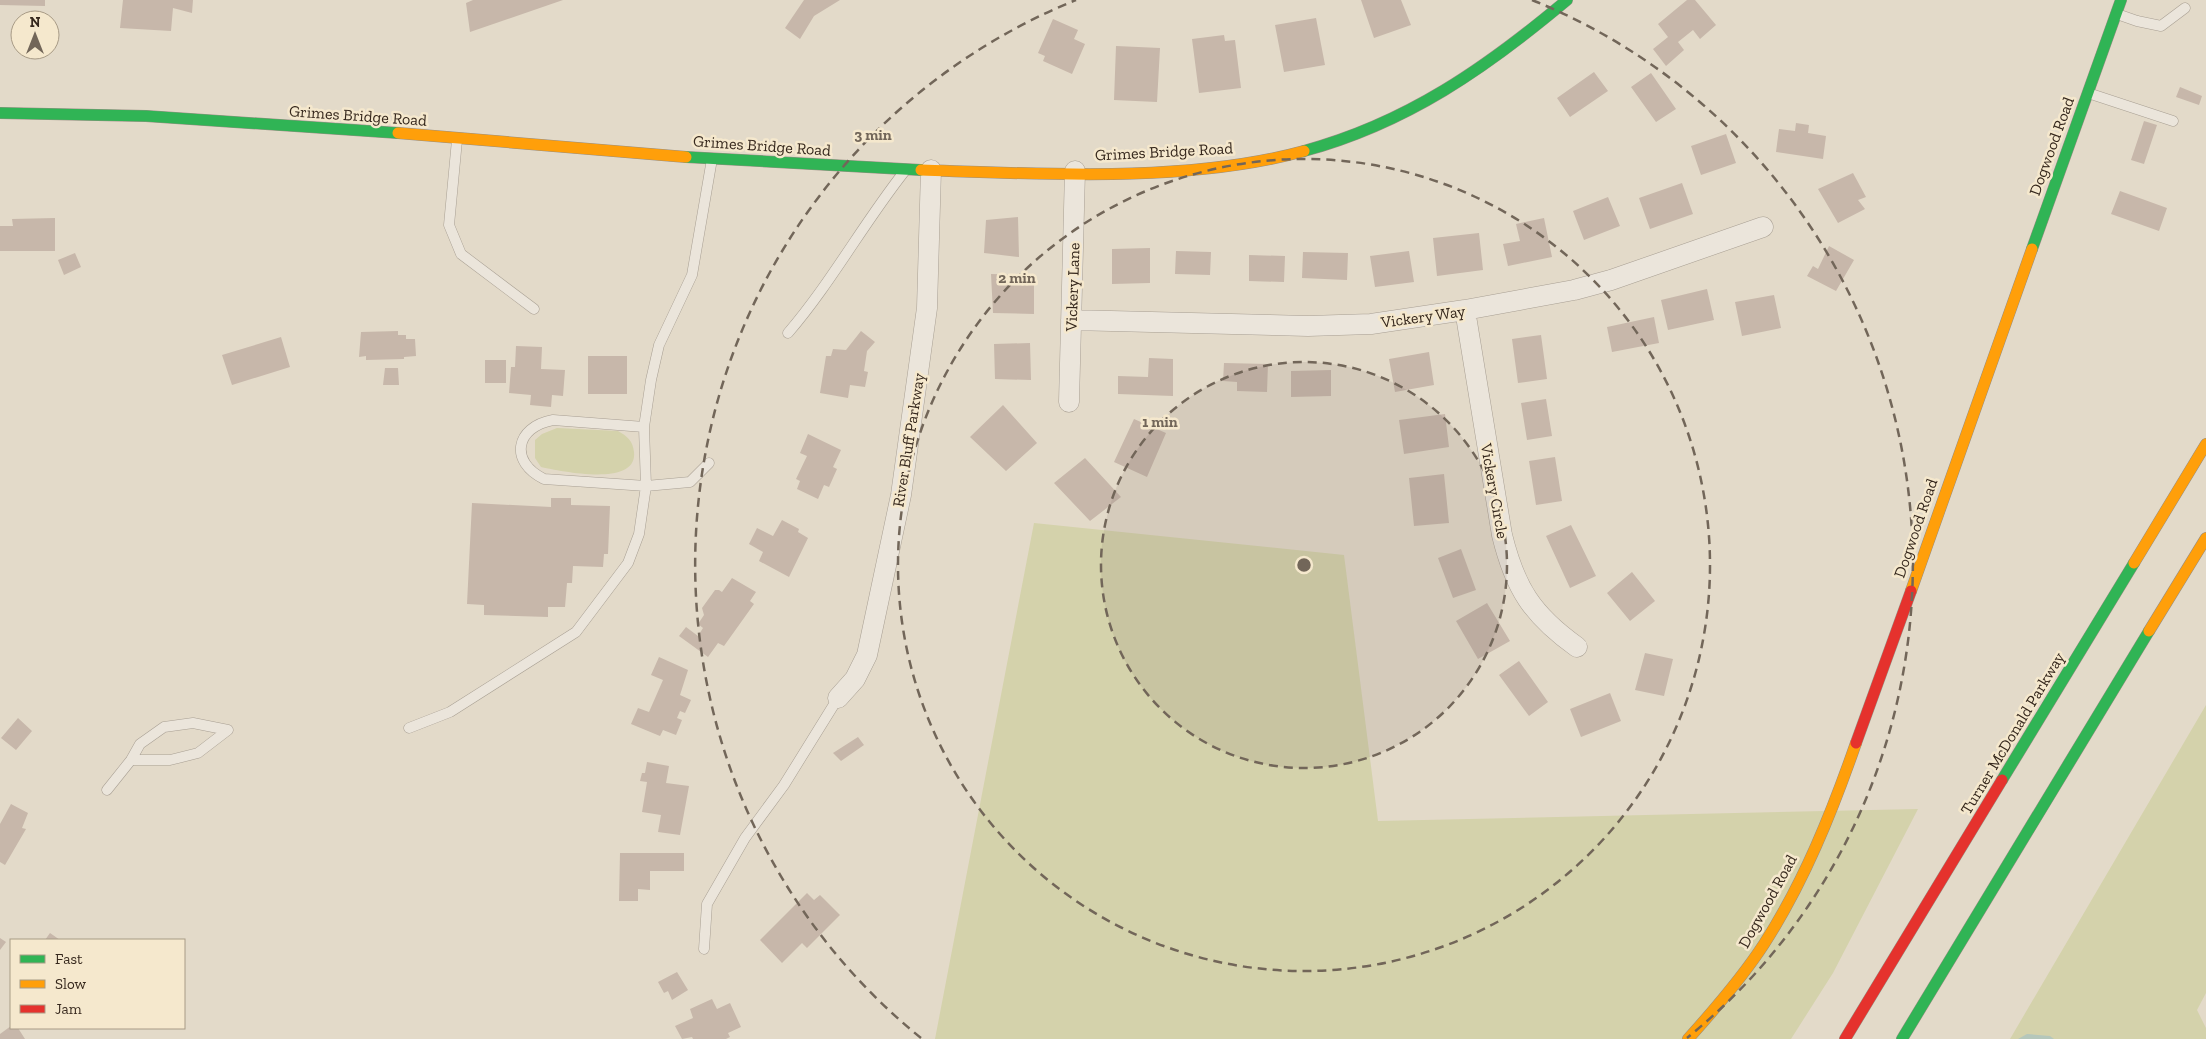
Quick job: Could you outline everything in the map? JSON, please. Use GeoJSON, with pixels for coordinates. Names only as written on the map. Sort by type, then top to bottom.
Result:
{"type":"FeatureCollection","features":[{"type":"Feature","properties":{"kind":"main road","name":"Grimes Bridge Road"},"geometry":{"type":"LineString","coordinates":[[0,113],[143,116],[712,158],[906,169],[1075,172],[1186,169],[1238,165],[1286,156],[1332,144],[1416,110],[1458,85],[1518,41],[1567,0]]}},
{"type":"Feature","properties":{"kind":"main road","name":"Dogwood Road"},"geometry":{"type":"LineString","coordinates":[[1688,1039],[1715,1010],[1752,961],[1783,912],[1836,800],[2121,0]]}},
{"type":"Feature","properties":{"kind":"main road","name":"Turner McDonald Parkway"},"geometry":{"type":"LineString","coordinates":[[1845,1039],[2206,444]]}},
{"type":"Feature","properties":{"kind":"main road"},"geometry":{"type":"LineString","coordinates":[[1902,1039],[2206,538]]}},
{"type":"Feature","properties":{"kind":"street","name":"River Bluff Parkway"},"geometry":{"type":"LineString","coordinates":[[838,698],[855,679],[867,655],[900,495],[927,308],[931,170]]}},
{"type":"Feature","properties":{"kind":"street","name":"Vickery Lane"},"geometry":{"type":"LineString","coordinates":[[1069,402],[1075,172]]}},
{"type":"Feature","properties":{"kind":"street","name":"Vickery Way"},"geometry":{"type":"LineString","coordinates":[[1071,320],[1337,326],[1371,324],[1465,310],[1583,288],[1762,227]]}},
{"type":"Feature","properties":{"kind":"street","name":"Vickery Circle"},"geometry":{"type":"LineString","coordinates":[[1465,310],[1502,535],[1509,564],[1522,592],[1539,615],[1556,633],[1577,647]]}},
{"type":"Feature","properties":{"kind":"lane"},"geometry":{"type":"LineString","coordinates":[[2116,13],[2137,21],[2161,26],[2185,8]]}},
{"type":"Feature","properties":{"kind":"lane"},"geometry":{"type":"LineString","coordinates":[[2088,93],[2173,121]]}},
{"type":"Feature","properties":{"kind":"lane"},"geometry":{"type":"LineString","coordinates":[[457,138],[449,225],[461,254],[534,309]]}},
{"type":"Feature","properties":{"kind":"lane"},"geometry":{"type":"LineString","coordinates":[[409,728],[450,712],[576,632],[628,563],[639,534],[646,486],[644,427],[658,346],[692,275],[712,158]]}},
{"type":"Feature","properties":{"kind":"lane"},"geometry":{"type":"LineString","coordinates":[[788,332],[805,313],[882,199],[906,169]]}},
{"type":"Feature","properties":{"kind":"lane"},"geometry":{"type":"LineString","coordinates":[[644,427],[553,420],[541,422],[526,434],[522,444],[522,456],[525,466],[534,474],[544,479],[646,486],[690,482],[708,463]]}},
{"type":"Feature","properties":{"kind":"lane"},"geometry":{"type":"LineString","coordinates":[[704,949],[707,904],[745,838],[784,785],[838,698]]}},
{"type":"Feature","properties":{"kind":"lane"},"geometry":{"type":"LineString","coordinates":[[107,790],[131,760],[140,744],[164,727],[193,723],[228,730],[198,753],[170,760],[131,760]]}},
{"type":"Feature","properties":{"kind":"shaded area"},"geometry":{"type":"Polygon","coordinates":[[[557,428],[618,431],[631,442],[634,452],[632,463],[624,470],[611,474],[580,474],[541,467],[535,458],[535,440],[542,434],[557,428]]]}},
{"type":"Feature","properties":{"kind":"shaded area"},"geometry":{"type":"Polygon","coordinates":[[[1034,523],[1344,555],[1378,821],[1918,809],[1833,973],[1791,1039],[935,1039],[1034,523]]]}},
{"type":"Feature","properties":{"kind":"shaded area"},"geometry":{"type":"Polygon","coordinates":[[[2206,705],[2206,993],[2197,1010],[2206,1028],[2206,1039],[2010,1039],[2206,705]]]}},
{"type":"Feature","properties":{"kind":"shaded area"},"geometry":{"type":"Polygon","coordinates":[[[2027,1034],[2050,1036],[2054,1039],[2018,1039],[2027,1034]]]}},
{"type":"Feature","properties":{"kind":"building"},"geometry":{"type":"Polygon","coordinates":[[[0,0],[45,0],[45,6],[0,5],[0,0]]]}},
{"type":"Feature","properties":{"kind":"building"},"geometry":{"type":"Polygon","coordinates":[[[123,0],[193,0],[192,13],[173,8],[171,31],[120,28],[123,0]]]}},
{"type":"Feature","properties":{"kind":"building"},"geometry":{"type":"Polygon","coordinates":[[[473,0],[563,0],[470,32],[466,3],[473,0]]]}},
{"type":"Feature","properties":{"kind":"building"},"geometry":{"type":"Polygon","coordinates":[[[804,0],[840,0],[814,16],[800,39],[785,28],[804,0]]]}},
{"type":"Feature","properties":{"kind":"building"},"geometry":{"type":"Polygon","coordinates":[[[1361,0],[1401,0],[1411,25],[1374,38],[1361,0]]]}},
{"type":"Feature","properties":{"kind":"building"},"geometry":{"type":"Polygon","coordinates":[[[1687,0],[1695,0],[1716,25],[1700,39],[1693,30],[1678,42],[1684,50],[1666,66],[1653,49],[1668,37],[1658,24],[1687,0]]]}},
{"type":"Feature","properties":{"kind":"building"},"geometry":{"type":"Polygon","coordinates":[[[1316,18],[1325,65],[1284,72],[1275,25],[1316,18]]]}},
{"type":"Feature","properties":{"kind":"building"},"geometry":{"type":"Polygon","coordinates":[[[1053,19],[1078,30],[1074,39],[1085,44],[1072,74],[1043,61],[1045,56],[1038,53],[1053,19]]]}},
{"type":"Feature","properties":{"kind":"building"},"geometry":{"type":"Polygon","coordinates":[[[1224,35],[1225,41],[1235,40],[1241,88],[1199,93],[1192,39],[1224,35]]]}},
{"type":"Feature","properties":{"kind":"building"},"geometry":{"type":"Polygon","coordinates":[[[1116,46],[1160,48],[1157,102],[1114,100],[1116,46]]]}},
{"type":"Feature","properties":{"kind":"building"},"geometry":{"type":"Polygon","coordinates":[[[1594,72],[1608,91],[1570,117],[1557,98],[1594,72]]]}},
{"type":"Feature","properties":{"kind":"building"},"geometry":{"type":"Polygon","coordinates":[[[1651,73],[1676,109],[1656,122],[1631,87],[1651,73]]]}},
{"type":"Feature","properties":{"kind":"building"},"geometry":{"type":"Polygon","coordinates":[[[2180,87],[2202,96],[2199,105],[2176,97],[2180,87]]]}},
{"type":"Feature","properties":{"kind":"building"},"geometry":{"type":"Polygon","coordinates":[[[2144,121],[2157,125],[2144,164],[2131,160],[2144,121]]]}},
{"type":"Feature","properties":{"kind":"building"},"geometry":{"type":"Polygon","coordinates":[[[1796,123],[1809,125],[1808,133],[1826,136],[1823,159],[1776,152],[1779,129],[1795,131],[1796,123]]]}},
{"type":"Feature","properties":{"kind":"building"},"geometry":{"type":"Polygon","coordinates":[[[1726,134],[1736,163],[1701,175],[1691,146],[1726,134]]]}},
{"type":"Feature","properties":{"kind":"building"},"geometry":{"type":"Polygon","coordinates":[[[1853,173],[1866,197],[1858,200],[1865,209],[1838,223],[1818,189],[1853,173]]]}},
{"type":"Feature","properties":{"kind":"building"},"geometry":{"type":"Polygon","coordinates":[[[1682,183],[1693,214],[1650,229],[1639,198],[1682,183]]]}},
{"type":"Feature","properties":{"kind":"building"},"geometry":{"type":"Polygon","coordinates":[[[2120,191],[2167,208],[2159,231],[2111,214],[2120,191]]]}},
{"type":"Feature","properties":{"kind":"building"},"geometry":{"type":"Polygon","coordinates":[[[1608,197],[1620,226],[1584,240],[1573,211],[1608,197]]]}},
{"type":"Feature","properties":{"kind":"building"},"geometry":{"type":"Polygon","coordinates":[[[1018,217],[1019,257],[984,253],[986,220],[1018,217]]]}},
{"type":"Feature","properties":{"kind":"building"},"geometry":{"type":"Polygon","coordinates":[[[55,218],[55,251],[0,251],[0,226],[13,226],[12,219],[55,218]]]}},
{"type":"Feature","properties":{"kind":"building"},"geometry":{"type":"Polygon","coordinates":[[[1544,218],[1552,257],[1508,266],[1503,244],[1520,241],[1516,224],[1544,218]]]}},
{"type":"Feature","properties":{"kind":"building"},"geometry":{"type":"Polygon","coordinates":[[[1479,233],[1483,270],[1437,276],[1433,238],[1479,233]]]}},
{"type":"Feature","properties":{"kind":"building"},"geometry":{"type":"Polygon","coordinates":[[[1829,246],[1854,260],[1836,291],[1807,276],[1813,266],[1818,269],[1829,246]]]}},
{"type":"Feature","properties":{"kind":"building"},"geometry":{"type":"Polygon","coordinates":[[[1150,248],[1150,283],[1112,284],[1112,249],[1150,248]]]}},
{"type":"Feature","properties":{"kind":"building"},"geometry":{"type":"Polygon","coordinates":[[[1176,251],[1211,252],[1210,275],[1175,274],[1176,251]]]}},
{"type":"Feature","properties":{"kind":"building"},"geometry":{"type":"Polygon","coordinates":[[[1409,251],[1414,282],[1375,287],[1370,256],[1409,251]]]}},
{"type":"Feature","properties":{"kind":"building"},"geometry":{"type":"Polygon","coordinates":[[[1303,252],[1348,253],[1347,280],[1302,278],[1303,252]]]}},
{"type":"Feature","properties":{"kind":"building"},"geometry":{"type":"Polygon","coordinates":[[[75,253],[81,267],[64,275],[58,260],[75,253]]]}},
{"type":"Feature","properties":{"kind":"building"},"geometry":{"type":"Polygon","coordinates":[[[1249,255],[1285,256],[1284,282],[1249,281],[1249,255]]]}},
{"type":"Feature","properties":{"kind":"building"},"geometry":{"type":"Polygon","coordinates":[[[991,274],[1034,275],[1034,314],[993,313],[991,274]]]}},
{"type":"Feature","properties":{"kind":"building"},"geometry":{"type":"Polygon","coordinates":[[[1707,289],[1714,320],[1668,330],[1661,300],[1707,289]]]}},
{"type":"Feature","properties":{"kind":"building"},"geometry":{"type":"Polygon","coordinates":[[[1774,295],[1781,328],[1742,336],[1735,302],[1774,295]]]}},
{"type":"Feature","properties":{"kind":"building"},"geometry":{"type":"Polygon","coordinates":[[[1654,317],[1659,343],[1612,352],[1607,327],[1654,317]]]}},
{"type":"Feature","properties":{"kind":"building"},"geometry":{"type":"Polygon","coordinates":[[[398,331],[398,335],[406,335],[406,339],[415,339],[416,356],[404,357],[404,359],[366,360],[366,356],[359,357],[361,332],[398,331]]]}},
{"type":"Feature","properties":{"kind":"building"},"geometry":{"type":"Polygon","coordinates":[[[861,331],[875,342],[867,351],[864,371],[868,372],[865,387],[850,385],[848,398],[820,393],[826,356],[831,356],[833,349],[846,350],[861,331]]]}},
{"type":"Feature","properties":{"kind":"building"},"geometry":{"type":"Polygon","coordinates":[[[1541,335],[1547,379],[1518,383],[1512,339],[1541,335]]]}},
{"type":"Feature","properties":{"kind":"building"},"geometry":{"type":"Polygon","coordinates":[[[281,337],[290,367],[232,385],[222,355],[281,337]]]}},
{"type":"Feature","properties":{"kind":"building"},"geometry":{"type":"Polygon","coordinates":[[[1030,343],[1031,380],[995,379],[994,344],[1030,343]]]}},
{"type":"Feature","properties":{"kind":"building"},"geometry":{"type":"Polygon","coordinates":[[[516,346],[542,347],[541,369],[565,370],[563,396],[552,395],[551,407],[530,405],[531,395],[509,393],[511,367],[515,367],[516,346]]]}},
{"type":"Feature","properties":{"kind":"building"},"geometry":{"type":"Polygon","coordinates":[[[1429,352],[1434,385],[1395,392],[1389,359],[1429,352]]]}},
{"type":"Feature","properties":{"kind":"building"},"geometry":{"type":"Polygon","coordinates":[[[588,356],[627,356],[627,394],[588,394],[588,356]]]}},
{"type":"Feature","properties":{"kind":"building"},"geometry":{"type":"Polygon","coordinates":[[[1149,358],[1173,359],[1173,396],[1118,394],[1118,376],[1148,377],[1149,358]]]}},
{"type":"Feature","properties":{"kind":"building"},"geometry":{"type":"Polygon","coordinates":[[[485,360],[506,360],[506,383],[485,383],[485,360]]]}},
{"type":"Feature","properties":{"kind":"building"},"geometry":{"type":"Polygon","coordinates":[[[1224,363],[1268,364],[1267,392],[1237,391],[1237,382],[1223,381],[1224,363]]]}},
{"type":"Feature","properties":{"kind":"building"},"geometry":{"type":"Polygon","coordinates":[[[385,368],[398,368],[399,385],[383,385],[385,368]]]}},
{"type":"Feature","properties":{"kind":"building"},"geometry":{"type":"Polygon","coordinates":[[[1331,370],[1331,396],[1291,397],[1291,371],[1331,370]]]}},
{"type":"Feature","properties":{"kind":"building"},"geometry":{"type":"Polygon","coordinates":[[[1546,399],[1552,436],[1527,440],[1521,403],[1546,399]]]}},
{"type":"Feature","properties":{"kind":"building"},"geometry":{"type":"Polygon","coordinates":[[[1003,405],[1037,443],[1006,471],[970,437],[1003,405]]]}},
{"type":"Feature","properties":{"kind":"building"},"geometry":{"type":"Polygon","coordinates":[[[1445,414],[1449,447],[1404,454],[1399,420],[1445,414]]]}},
{"type":"Feature","properties":{"kind":"building"},"geometry":{"type":"Polygon","coordinates":[[[1134,419],[1166,433],[1147,477],[1114,462],[1134,419]]]}},
{"type":"Feature","properties":{"kind":"building"},"geometry":{"type":"Polygon","coordinates":[[[808,434],[841,450],[833,467],[837,469],[829,487],[824,485],[818,499],[797,489],[800,481],[796,479],[807,456],[800,453],[808,434]]]}},
{"type":"Feature","properties":{"kind":"building"},"geometry":{"type":"Polygon","coordinates":[[[1555,457],[1562,501],[1536,505],[1529,461],[1555,457]]]}},
{"type":"Feature","properties":{"kind":"building"},"geometry":{"type":"Polygon","coordinates":[[[1085,458],[1121,497],[1090,521],[1054,483],[1085,458]]]}},
{"type":"Feature","properties":{"kind":"building"},"geometry":{"type":"Polygon","coordinates":[[[1444,474],[1449,523],[1414,526],[1409,478],[1444,474]]]}},
{"type":"Feature","properties":{"kind":"building"},"geometry":{"type":"Polygon","coordinates":[[[551,498],[571,498],[571,505],[610,506],[608,554],[604,554],[603,567],[573,566],[572,583],[567,583],[565,607],[548,607],[548,617],[484,615],[484,605],[467,604],[472,503],[551,507],[551,498]]]}},
{"type":"Feature","properties":{"kind":"building"},"geometry":{"type":"Polygon","coordinates":[[[782,520],[799,529],[798,532],[808,538],[789,577],[759,561],[763,552],[749,544],[757,528],[773,536],[782,520]]]}},
{"type":"Feature","properties":{"kind":"building"},"geometry":{"type":"Polygon","coordinates":[[[1571,525],[1596,576],[1570,588],[1546,536],[1571,525]]]}},
{"type":"Feature","properties":{"kind":"building"},"geometry":{"type":"Polygon","coordinates":[[[1461,549],[1476,590],[1453,598],[1438,558],[1461,549]]]}},
{"type":"Feature","properties":{"kind":"building"},"geometry":{"type":"Polygon","coordinates":[[[1632,572],[1655,601],[1630,621],[1607,593],[1632,572]]]}},
{"type":"Feature","properties":{"kind":"building"},"geometry":{"type":"Polygon","coordinates":[[[732,578],[756,592],[750,601],[754,604],[724,646],[718,643],[708,657],[679,636],[686,627],[698,636],[703,628],[698,624],[704,615],[702,608],[715,590],[722,592],[732,578]]]}},
{"type":"Feature","properties":{"kind":"building"},"geometry":{"type":"Polygon","coordinates":[[[1487,603],[1510,641],[1478,659],[1456,621],[1487,603]]]}},
{"type":"Feature","properties":{"kind":"building"},"geometry":{"type":"Polygon","coordinates":[[[1645,653],[1673,659],[1664,696],[1635,690],[1645,653]]]}},
{"type":"Feature","properties":{"kind":"building"},"geometry":{"type":"Polygon","coordinates":[[[659,657],[688,670],[680,695],[691,700],[685,713],[680,711],[677,718],[682,720],[676,735],[663,730],[660,736],[631,724],[638,708],[649,712],[663,680],[651,675],[659,657]]]}},
{"type":"Feature","properties":{"kind":"building"},"geometry":{"type":"Polygon","coordinates":[[[1519,661],[1548,702],[1529,716],[1499,675],[1519,661]]]}},
{"type":"Feature","properties":{"kind":"building"},"geometry":{"type":"Polygon","coordinates":[[[1610,693],[1621,721],[1581,737],[1570,709],[1610,693]]]}},
{"type":"Feature","properties":{"kind":"building"},"geometry":{"type":"Polygon","coordinates":[[[18,718],[32,731],[16,750],[1,738],[18,718]]]}},
{"type":"Feature","properties":{"kind":"building"},"geometry":{"type":"Polygon","coordinates":[[[858,737],[864,745],[841,761],[833,753],[858,737]]]}},
{"type":"Feature","properties":{"kind":"building"},"geometry":{"type":"Polygon","coordinates":[[[647,762],[669,766],[666,783],[689,786],[680,835],[658,832],[661,815],[642,812],[647,782],[640,781],[642,773],[645,773],[647,762]]]}},
{"type":"Feature","properties":{"kind":"building"},"geometry":{"type":"Polygon","coordinates":[[[11,804],[28,813],[22,828],[26,829],[5,865],[0,862],[0,824],[11,804]]]}},
{"type":"Feature","properties":{"kind":"building"},"geometry":{"type":"Polygon","coordinates":[[[620,853],[684,853],[684,871],[650,871],[650,890],[638,889],[638,901],[619,901],[620,853]]]}},
{"type":"Feature","properties":{"kind":"building"},"geometry":{"type":"Polygon","coordinates":[[[807,893],[814,900],[820,895],[840,915],[807,948],[802,943],[782,963],[760,940],[807,893]]]}},
{"type":"Feature","properties":{"kind":"building"},"geometry":{"type":"Polygon","coordinates":[[[50,933],[59,939],[46,939],[50,933]]]}},
{"type":"Feature","properties":{"kind":"building"},"geometry":{"type":"Polygon","coordinates":[[[0,938],[6,942],[0,950],[0,938]]]}},
{"type":"Feature","properties":{"kind":"building"},"geometry":{"type":"Polygon","coordinates":[[[677,972],[688,990],[672,1000],[668,991],[664,993],[658,982],[677,972]]]}},
{"type":"Feature","properties":{"kind":"building"},"geometry":{"type":"Polygon","coordinates":[[[712,999],[717,1009],[730,1003],[741,1027],[728,1033],[730,1037],[726,1039],[693,1039],[692,1037],[682,1039],[675,1026],[693,1018],[690,1009],[712,999]]]}},
{"type":"Feature","properties":{"kind":"building"},"geometry":{"type":"Polygon","coordinates":[[[10,1027],[10,1029],[19,1029],[25,1039],[0,1039],[0,1034],[10,1027]]]}},
{"type":"Feature","properties":{"kind":"traffic: fast"},"geometry":{"type":"LineString","coordinates":[[1304,151],[1342,139],[1411,109],[1475,70],[1537,25],[1567,0]]}},
{"type":"Feature","properties":{"kind":"traffic: fast"},"geometry":{"type":"LineString","coordinates":[[2032,249],[2121,0]]}},
{"type":"Feature","properties":{"kind":"traffic: fast"},"geometry":{"type":"LineString","coordinates":[[0,113],[146,116],[398,133]]}},
{"type":"Feature","properties":{"kind":"traffic: fast"},"geometry":{"type":"LineString","coordinates":[[686,157],[921,170]]}},
{"type":"Feature","properties":{"kind":"traffic: fast"},"geometry":{"type":"LineString","coordinates":[[2002,780],[2134,563]]}},
{"type":"Feature","properties":{"kind":"traffic: fast"},"geometry":{"type":"LineString","coordinates":[[1902,1039],[2149,631]]}},
{"type":"Feature","properties":{"kind":"traffic: slow"},"geometry":{"type":"LineString","coordinates":[[398,133],[686,157]]}},
{"type":"Feature","properties":{"kind":"traffic: slow"},"geometry":{"type":"LineString","coordinates":[[921,170],[1064,174],[1163,172],[1212,168],[1259,161],[1304,151]]}},
{"type":"Feature","properties":{"kind":"traffic: slow"},"geometry":{"type":"LineString","coordinates":[[1911,591],[2032,249]]}},
{"type":"Feature","properties":{"kind":"traffic: slow"},"geometry":{"type":"LineString","coordinates":[[2134,563],[2206,444]]}},
{"type":"Feature","properties":{"kind":"traffic: slow"},"geometry":{"type":"LineString","coordinates":[[2149,631],[2206,538]]}},
{"type":"Feature","properties":{"kind":"traffic: slow"},"geometry":{"type":"LineString","coordinates":[[1688,1039],[1756,957],[1792,896],[1816,846],[1856,743]]}},
{"type":"Feature","properties":{"kind":"traffic: jam"},"geometry":{"type":"LineString","coordinates":[[1856,743],[1911,591]]}},
{"type":"Feature","properties":{"kind":"traffic: jam"},"geometry":{"type":"LineString","coordinates":[[1845,1039],[2002,780]]}}]}
